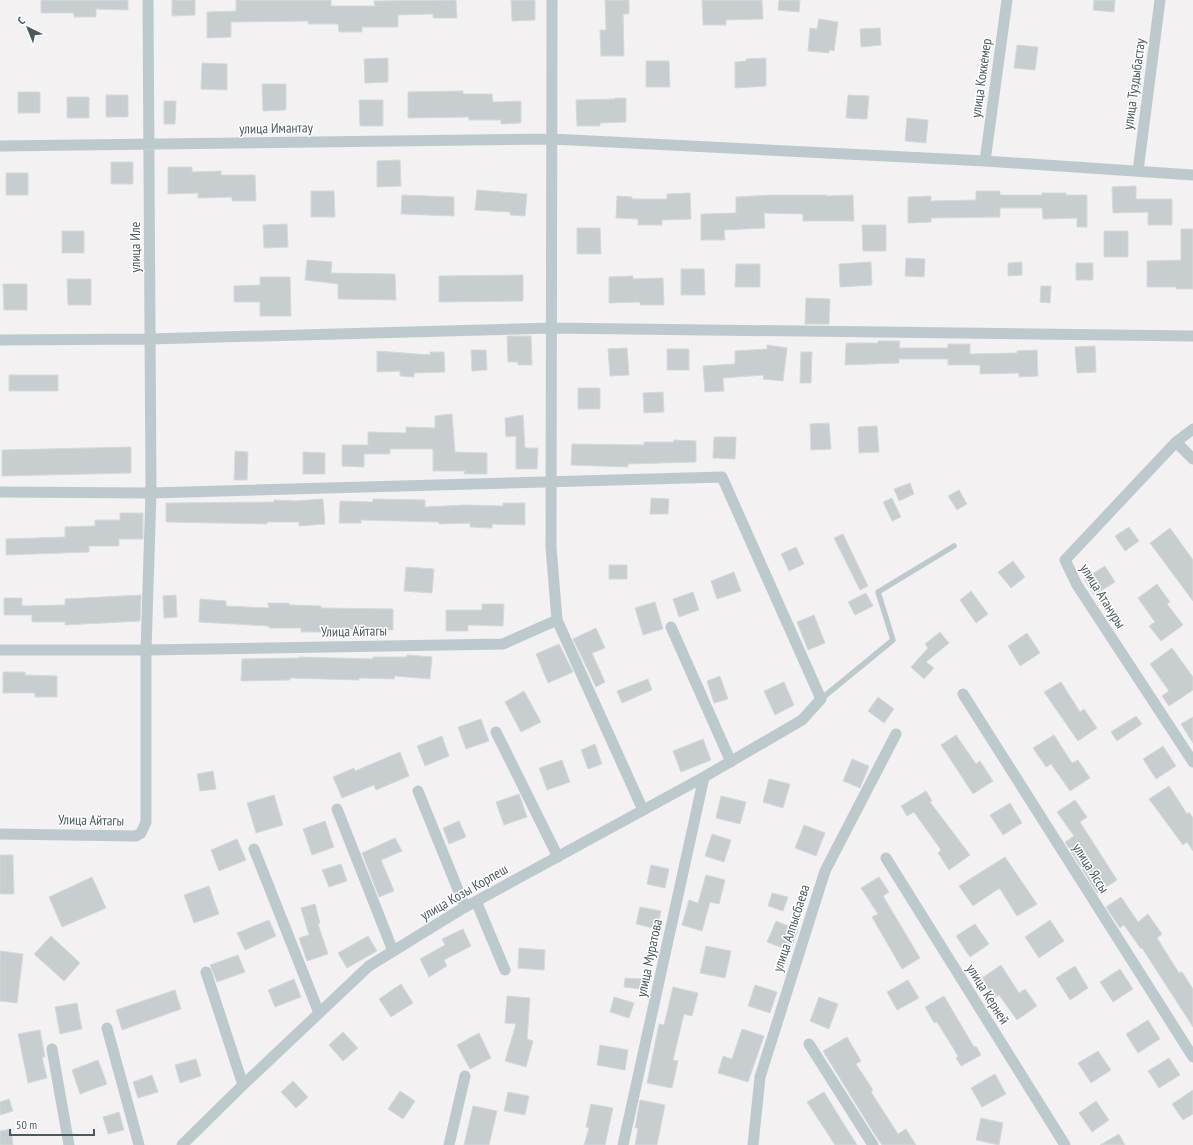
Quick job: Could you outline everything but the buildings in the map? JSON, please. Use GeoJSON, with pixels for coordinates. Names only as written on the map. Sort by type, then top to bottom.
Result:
{"type":"FeatureCollection","features":[{"type":"Feature","properties":{"kind":"street","name":"улица Иле"},"geometry":{"type":"LineString","coordinates":[[148,0],[151,493]]}},
{"type":"Feature","properties":{"kind":"street"},"geometry":{"type":"LineString","coordinates":[[552,0],[551,547],[557,620],[644,810]]}},
{"type":"Feature","properties":{"kind":"street","name":"улица Коккемер"},"geometry":{"type":"LineString","coordinates":[[985,161],[1007,0]]}},
{"type":"Feature","properties":{"kind":"street","name":"улица Туздыбастау"},"geometry":{"type":"LineString","coordinates":[[1138,171],[1160,0]]}},
{"type":"Feature","properties":{"kind":"street","name":"улица Имантау"},"geometry":{"type":"LineString","coordinates":[[0,146],[552,139],[985,161],[1193,174]]}},
{"type":"Feature","properties":{"kind":"street"},"geometry":{"type":"LineString","coordinates":[[0,340],[150,339],[552,328],[1193,336]]}},
{"type":"Feature","properties":{"kind":"street"},"geometry":{"type":"LineString","coordinates":[[1193,429],[1176,442],[1193,459]]}},
{"type":"Feature","properties":{"kind":"street","name":"улица Атануры"},"geometry":{"type":"LineString","coordinates":[[1176,442],[1065,560],[1077,585],[1193,762]]}},
{"type":"Feature","properties":{"kind":"street"},"geometry":{"type":"LineString","coordinates":[[0,492],[151,493],[722,477],[822,699]]}},
{"type":"Feature","properties":{"kind":"street","name":"Улица Айтагы"},"geometry":{"type":"LineString","coordinates":[[0,834],[136,836],[141,833],[146,822],[146,650],[151,493]]}},
{"type":"Feature","properties":{"kind":"street","name":"Улица Айтагы"},"geometry":{"type":"LineString","coordinates":[[0,650],[146,650],[503,644],[557,620]]}},
{"type":"Feature","properties":{"kind":"street"},"geometry":{"type":"LineString","coordinates":[[671,627],[731,762]]}},
{"type":"Feature","properties":{"kind":"street","name":"улица Яссы"},"geometry":{"type":"LineString","coordinates":[[964,694],[1193,1057]]}},
{"type":"Feature","properties":{"kind":"street","name":"улица Козы Корпеш"},"geometry":{"type":"LineString","coordinates":[[182,1145],[369,966],[465,907],[731,762],[802,720],[822,699]]}},
{"type":"Feature","properties":{"kind":"street"},"geometry":{"type":"LineString","coordinates":[[496,732],[558,857]]}},
{"type":"Feature","properties":{"kind":"street","name":"улица Алпысбаева"},"geometry":{"type":"LineString","coordinates":[[753,1145],[760,1077],[826,871],[896,734]]}},
{"type":"Feature","properties":{"kind":"street","name":"улица Муратова"},"geometry":{"type":"LineString","coordinates":[[623,1145],[704,777]]}},
{"type":"Feature","properties":{"kind":"street"},"geometry":{"type":"LineString","coordinates":[[418,791],[465,907]]}},
{"type":"Feature","properties":{"kind":"street"},"geometry":{"type":"LineString","coordinates":[[336,809],[393,951]]}},
{"type":"Feature","properties":{"kind":"street"},"geometry":{"type":"LineString","coordinates":[[254,850],[319,1013]]}},
{"type":"Feature","properties":{"kind":"street","name":"улица Керней"},"geometry":{"type":"LineString","coordinates":[[886,858],[1065,1145]]}},
{"type":"Feature","properties":{"kind":"street"},"geometry":{"type":"LineString","coordinates":[[476,901],[505,970]]}},
{"type":"Feature","properties":{"kind":"street"},"geometry":{"type":"LineString","coordinates":[[206,972],[243,1085]]}},
{"type":"Feature","properties":{"kind":"street"},"geometry":{"type":"LineString","coordinates":[[107,1028],[139,1145]]}},
{"type":"Feature","properties":{"kind":"street"},"geometry":{"type":"LineString","coordinates":[[808,1044],[873,1145]]}},
{"type":"Feature","properties":{"kind":"street"},"geometry":{"type":"LineString","coordinates":[[52,1048],[69,1145]]}},
{"type":"Feature","properties":{"kind":"street"},"geometry":{"type":"LineString","coordinates":[[450,1145],[465,1076]]}},
{"type":"Feature","properties":{"kind":"lane"},"geometry":{"type":"LineString","coordinates":[[822,699],[894,640],[878,592],[954,546]]}}]}
